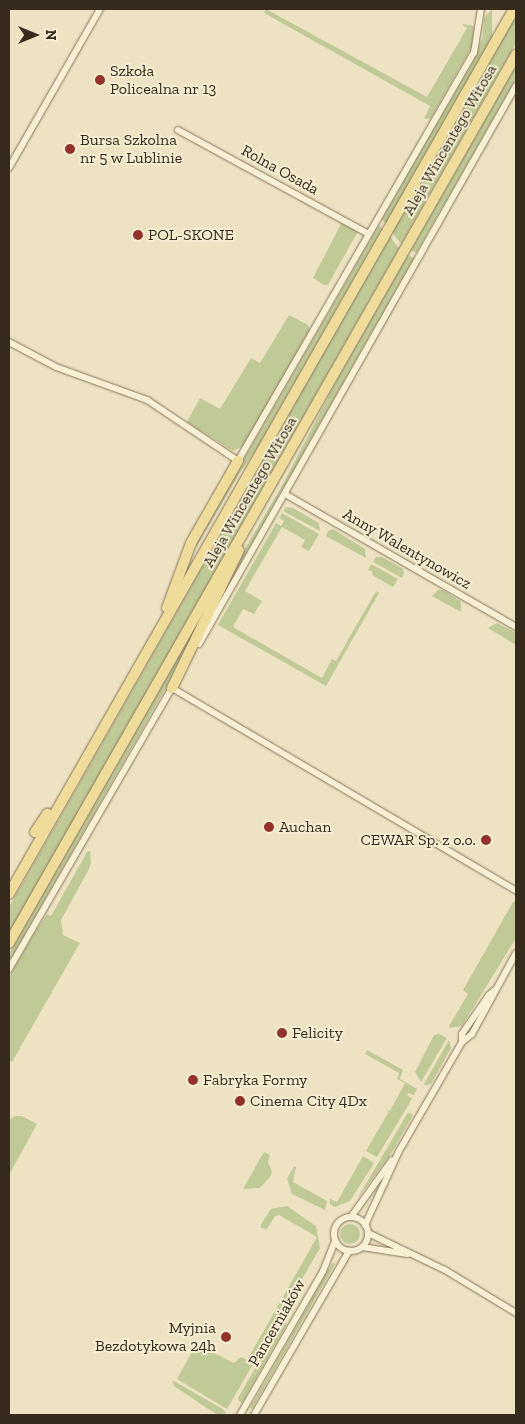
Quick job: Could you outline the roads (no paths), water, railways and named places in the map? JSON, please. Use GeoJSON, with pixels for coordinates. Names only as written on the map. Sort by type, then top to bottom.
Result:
{"type":"FeatureCollection","features":[{"type":"Feature","properties":{"kind":"main road","name":"Aleja Wincentego Witosa"},"geometry":{"type":"LineString","coordinates":[[9,894],[514,9]]}},
{"type":"Feature","properties":{"kind":"main road","name":"Aleja Wincentego Witosa"},"geometry":{"type":"LineString","coordinates":[[9,944],[516,55]]}},
{"type":"Feature","properties":{"kind":"main road"},"geometry":{"type":"LineString","coordinates":[[160,630],[191,543],[238,462]]}},
{"type":"Feature","properties":{"kind":"main road"},"geometry":{"type":"LineString","coordinates":[[172,688],[235,563],[250,521]]}},
{"type":"Feature","properties":{"kind":"main road"},"geometry":{"type":"LineString","coordinates":[[35,832],[78,771]]}},
{"type":"Feature","properties":{"kind":"street"},"geometry":{"type":"LineString","coordinates":[[9,168],[100,9]]}},
{"type":"Feature","properties":{"kind":"street","name":"Aleja Wincentego Witosa"},"geometry":{"type":"LineString","coordinates":[[238,462],[474,53],[481,9]]}},
{"type":"Feature","properties":{"kind":"street","name":"Aleja Wincentego Witosa"},"geometry":{"type":"LineString","coordinates":[[9,969],[285,494],[516,86]]}},
{"type":"Feature","properties":{"kind":"street","name":"Rolna Osada"},"geometry":{"type":"LineString","coordinates":[[178,130],[369,234]]}},
{"type":"Feature","properties":{"kind":"street"},"geometry":{"type":"LineString","coordinates":[[9,342],[56,367],[147,400],[238,462]]}},
{"type":"Feature","properties":{"kind":"street","name":"Anny Walentynowicz"},"geometry":{"type":"LineString","coordinates":[[285,494],[516,627]]}},
{"type":"Feature","properties":{"kind":"street"},"geometry":{"type":"LineString","coordinates":[[172,688],[516,891]]}},
{"type":"Feature","properties":{"kind":"street"},"geometry":{"type":"LineString","coordinates":[[365,1225],[399,1151],[462,1042],[472,1034],[516,953]]}},
{"type":"Feature","properties":{"kind":"street"},"geometry":{"type":"LineString","coordinates":[[351,1217],[399,1151]]}},
{"type":"Feature","properties":{"kind":"street"},"geometry":{"type":"LineString","coordinates":[[362,1247],[368,1233],[365,1225],[357,1218],[343,1219],[336,1225],[333,1236],[335,1242],[338,1247],[349,1252],[362,1247],[416,1256]]}},
{"type":"Feature","properties":{"kind":"street"},"geometry":{"type":"LineString","coordinates":[[368,1233],[445,1270],[516,1313]]}},
{"type":"Feature","properties":{"kind":"street","name":"Pancerniaków"},"geometry":{"type":"LineString","coordinates":[[240,1415],[323,1271],[335,1242]]}},
{"type":"Feature","properties":{"kind":"street","name":"Pancerniaków"},"geometry":{"type":"LineString","coordinates":[[254,1415],[349,1252]]}},
{"type":"Feature","properties":{"kind":"place","name":"Szkoła Policealna nr 13"},"geometry":{"type":"Point","coordinates":[100,80]}},
{"type":"Feature","properties":{"kind":"place","name":"Bursa Szkolna nr 5 w Lublinie"},"geometry":{"type":"Point","coordinates":[70,149]}},
{"type":"Feature","properties":{"kind":"place","name":"POL-SKONE"},"geometry":{"type":"Point","coordinates":[138,235]}},
{"type":"Feature","properties":{"kind":"place","name":"Auchan"},"geometry":{"type":"Point","coordinates":[269,827]}},
{"type":"Feature","properties":{"kind":"place","name":"CEWAR Sp. z o.o."},"geometry":{"type":"Point","coordinates":[486,840]}},
{"type":"Feature","properties":{"kind":"place","name":"Felicity"},"geometry":{"type":"Point","coordinates":[282,1033]}},
{"type":"Feature","properties":{"kind":"place","name":"Fabryka Formy"},"geometry":{"type":"Point","coordinates":[193,1080]}},
{"type":"Feature","properties":{"kind":"place","name":"Cinema City 4Dx"},"geometry":{"type":"Point","coordinates":[240,1101]}},
{"type":"Feature","properties":{"kind":"place","name":"Myjnia Bezdotykowa 24h"},"geometry":{"type":"Point","coordinates":[226,1337]}}]}
